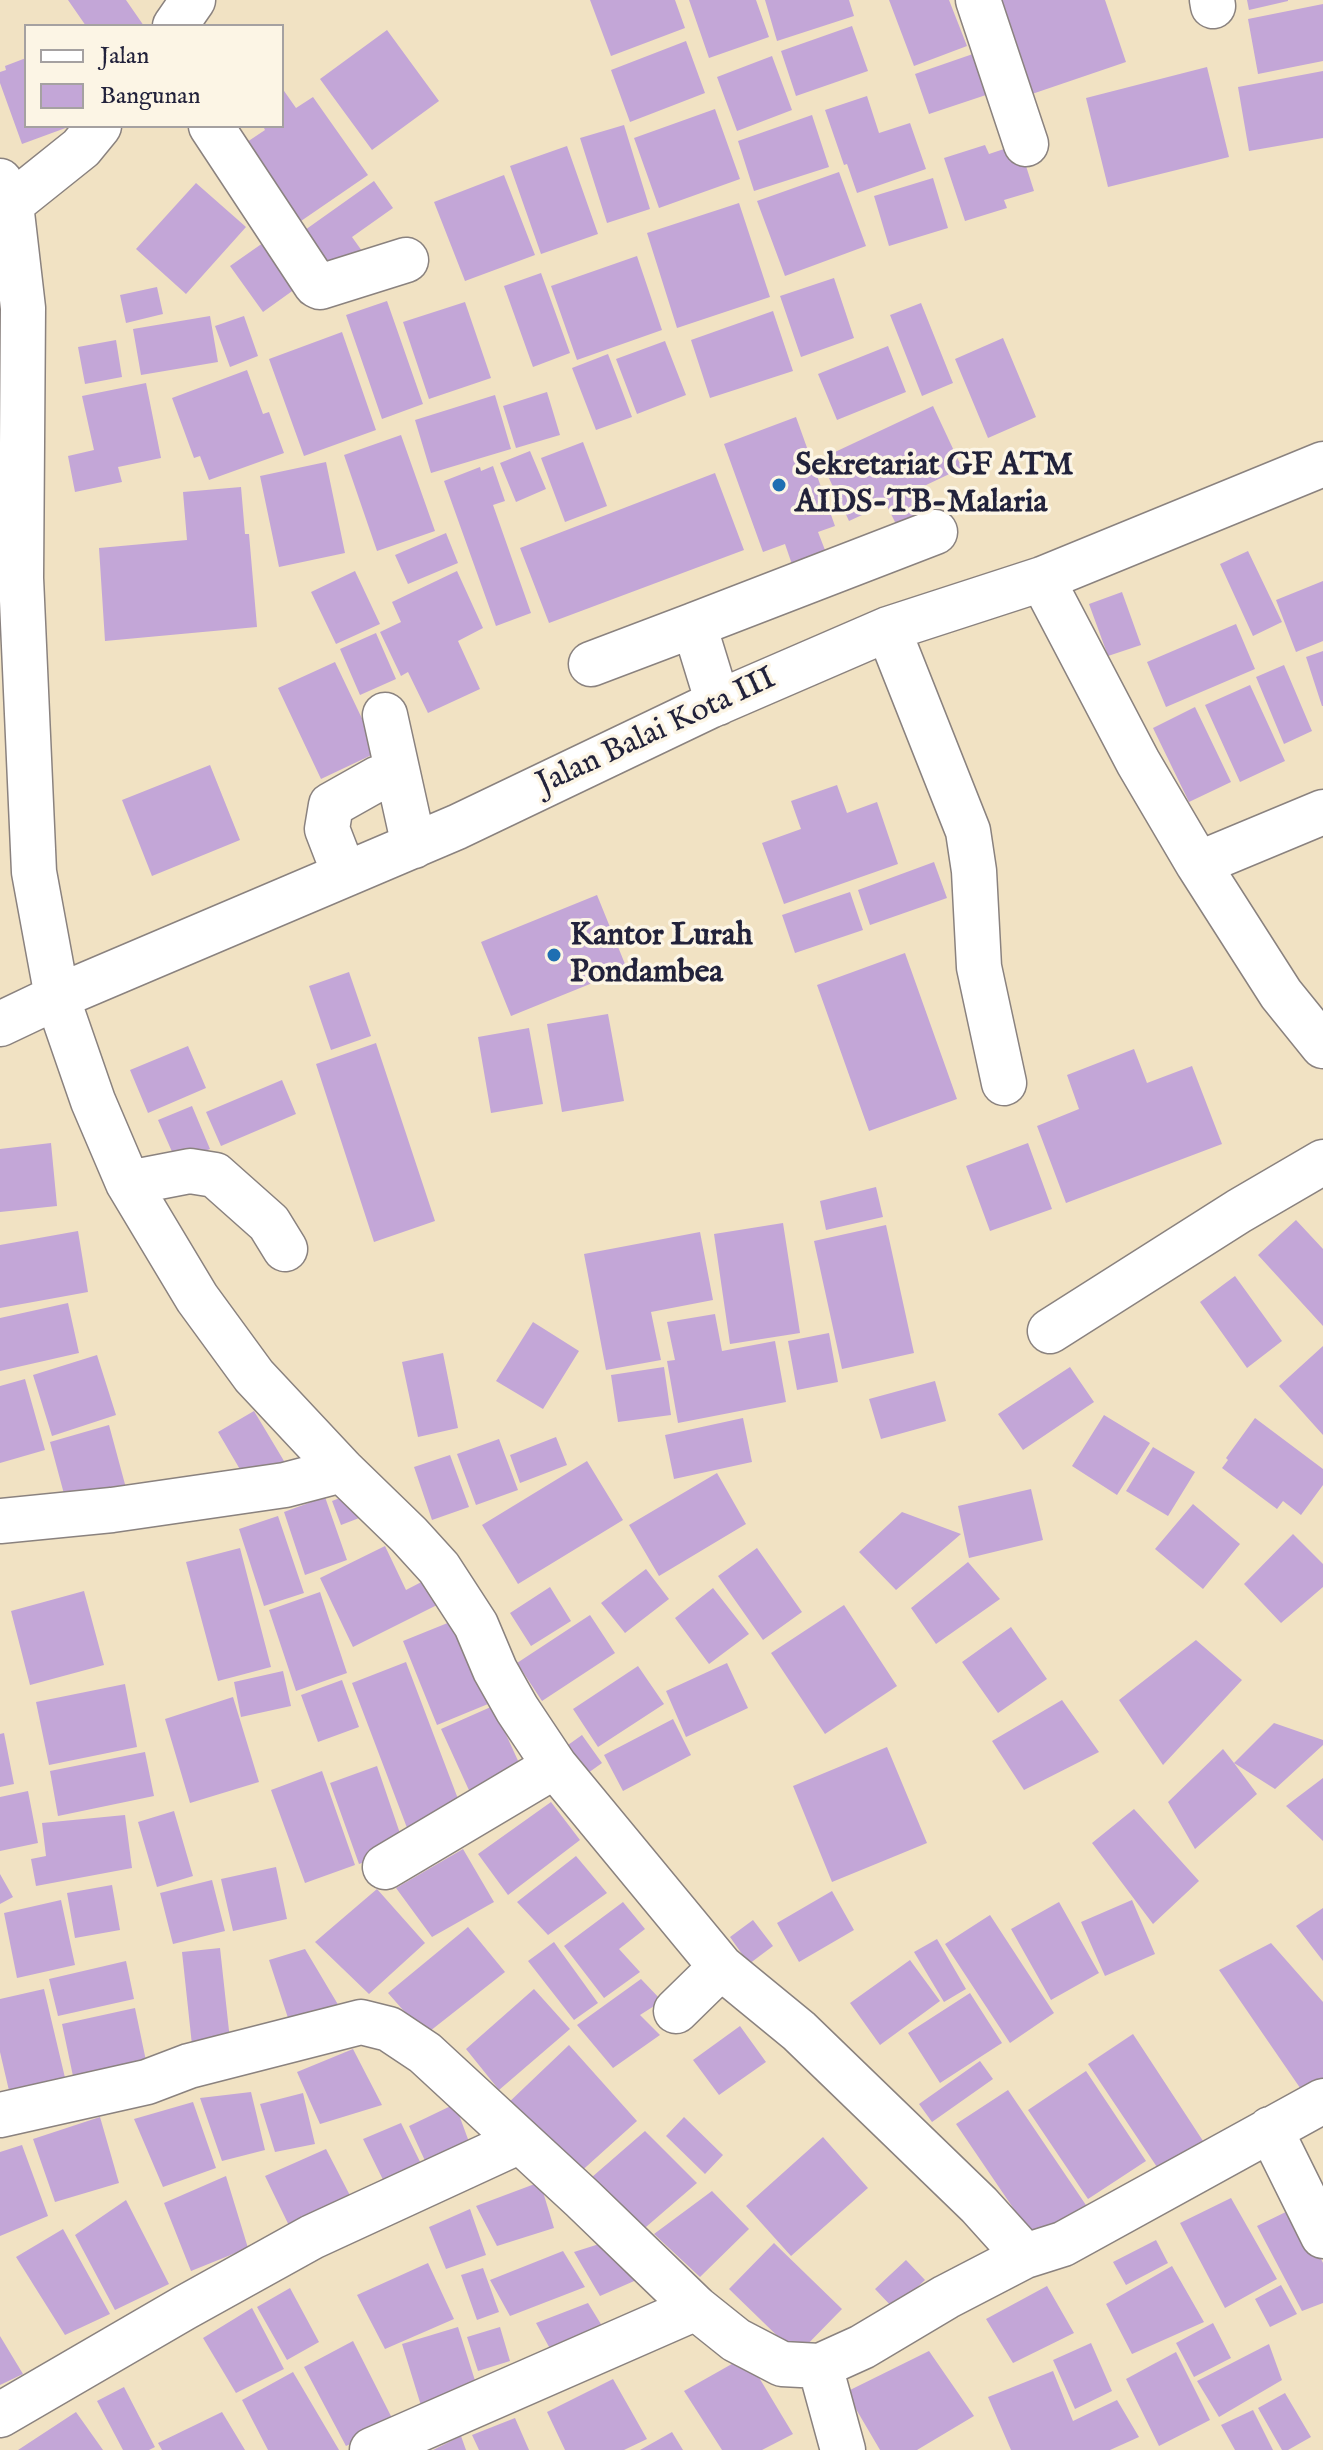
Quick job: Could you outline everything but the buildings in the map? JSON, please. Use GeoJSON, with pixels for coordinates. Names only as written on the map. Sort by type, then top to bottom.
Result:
{"type":"FeatureCollection","features":[{"type":"Feature","properties":{"kind":"street"},"geometry":{"type":"LineString","coordinates":[[176,24],[193,0]]}},
{"type":"Feature","properties":{"kind":"street"},"geometry":{"type":"LineString","coordinates":[[978,0],[1026,144]]}},
{"type":"Feature","properties":{"kind":"street"},"geometry":{"type":"LineString","coordinates":[[97,128],[81,148],[6,193],[23,308],[10,485],[21,578],[34,872],[57,997],[93,1101],[128,1183],[197,1298],[254,1376],[439,1568],[476,1625],[495,1670],[517,1709],[555,1766],[721,1967],[799,2031],[979,2205],[1025,2256]]}},
{"type":"Feature","properties":{"kind":"street"},"geometry":{"type":"LineString","coordinates":[[212,128],[317,286],[406,260]]}},
{"type":"Feature","properties":{"kind":"street","name":"Jalan Balai Kota III"},"geometry":{"type":"LineString","coordinates":[[0,1024],[344,873],[414,846],[718,703],[888,629],[1042,579],[1323,464]]}},
{"type":"Feature","properties":{"kind":"street"},"geometry":{"type":"LineString","coordinates":[[591,664],[935,532]]}},
{"type":"Feature","properties":{"kind":"street"},"geometry":{"type":"LineString","coordinates":[[1042,579],[1138,762],[1198,864],[1281,994],[1323,1046]]}},
{"type":"Feature","properties":{"kind":"street"},"geometry":{"type":"LineString","coordinates":[[694,625],[718,703]]}},
{"type":"Feature","properties":{"kind":"street"},"geometry":{"type":"LineString","coordinates":[[888,629],[968,831],[974,871],[979,967],[1004,1083]]}},
{"type":"Feature","properties":{"kind":"street"},"geometry":{"type":"LineString","coordinates":[[385,715],[414,846]]}},
{"type":"Feature","properties":{"kind":"street"},"geometry":{"type":"LineString","coordinates":[[344,873],[327,829],[331,805],[379,778]]}},
{"type":"Feature","properties":{"kind":"street"},"geometry":{"type":"LineString","coordinates":[[1198,864],[1323,812]]}},
{"type":"Feature","properties":{"kind":"street"},"geometry":{"type":"LineString","coordinates":[[1050,1331],[1239,1211],[1323,1162]]}},
{"type":"Feature","properties":{"kind":"street"},"geometry":{"type":"LineString","coordinates":[[128,1183],[190,1171],[215,1175],[269,1223],[285,1249]]}},
{"type":"Feature","properties":{"kind":"street"},"geometry":{"type":"LineString","coordinates":[[0,1521],[112,1510],[285,1485],[342,1470]]}},
{"type":"Feature","properties":{"kind":"street"},"geometry":{"type":"LineString","coordinates":[[385,1867],[555,1766]]}},
{"type":"Feature","properties":{"kind":"street"},"geometry":{"type":"LineString","coordinates":[[676,2011],[721,1967]]}},
{"type":"Feature","properties":{"kind":"street"},"geometry":{"type":"LineString","coordinates":[[0,2115],[120,2089],[189,2066],[361,2022],[389,2029],[425,2053],[696,2308],[736,2340],[782,2364],[820,2366],[862,2347],[946,2297],[1025,2256],[1063,2244],[1323,2101]]}},
{"type":"Feature","properties":{"kind":"street"},"geometry":{"type":"LineString","coordinates":[[1270,2129],[1323,2236]]}},
{"type":"Feature","properties":{"kind":"street"},"geometry":{"type":"LineString","coordinates":[[0,2415],[312,2237],[518,2142]]}},
{"type":"Feature","properties":{"kind":"street"},"geometry":{"type":"LineString","coordinates":[[396,2445],[696,2308]]}},
{"type":"Feature","properties":{"kind":"street"},"geometry":{"type":"LineString","coordinates":[[820,2366],[843,2450]]}},
{"type":"Feature","properties":{"kind":"place","name":"Sekretariat GF ATM AIDS-TB-Malaria"},"geometry":{"type":"Point","coordinates":[779,485]}},
{"type":"Feature","properties":{"kind":"place","name":"Kantor Lurah Pondambea"},"geometry":{"type":"Point","coordinates":[554,955]}}]}
